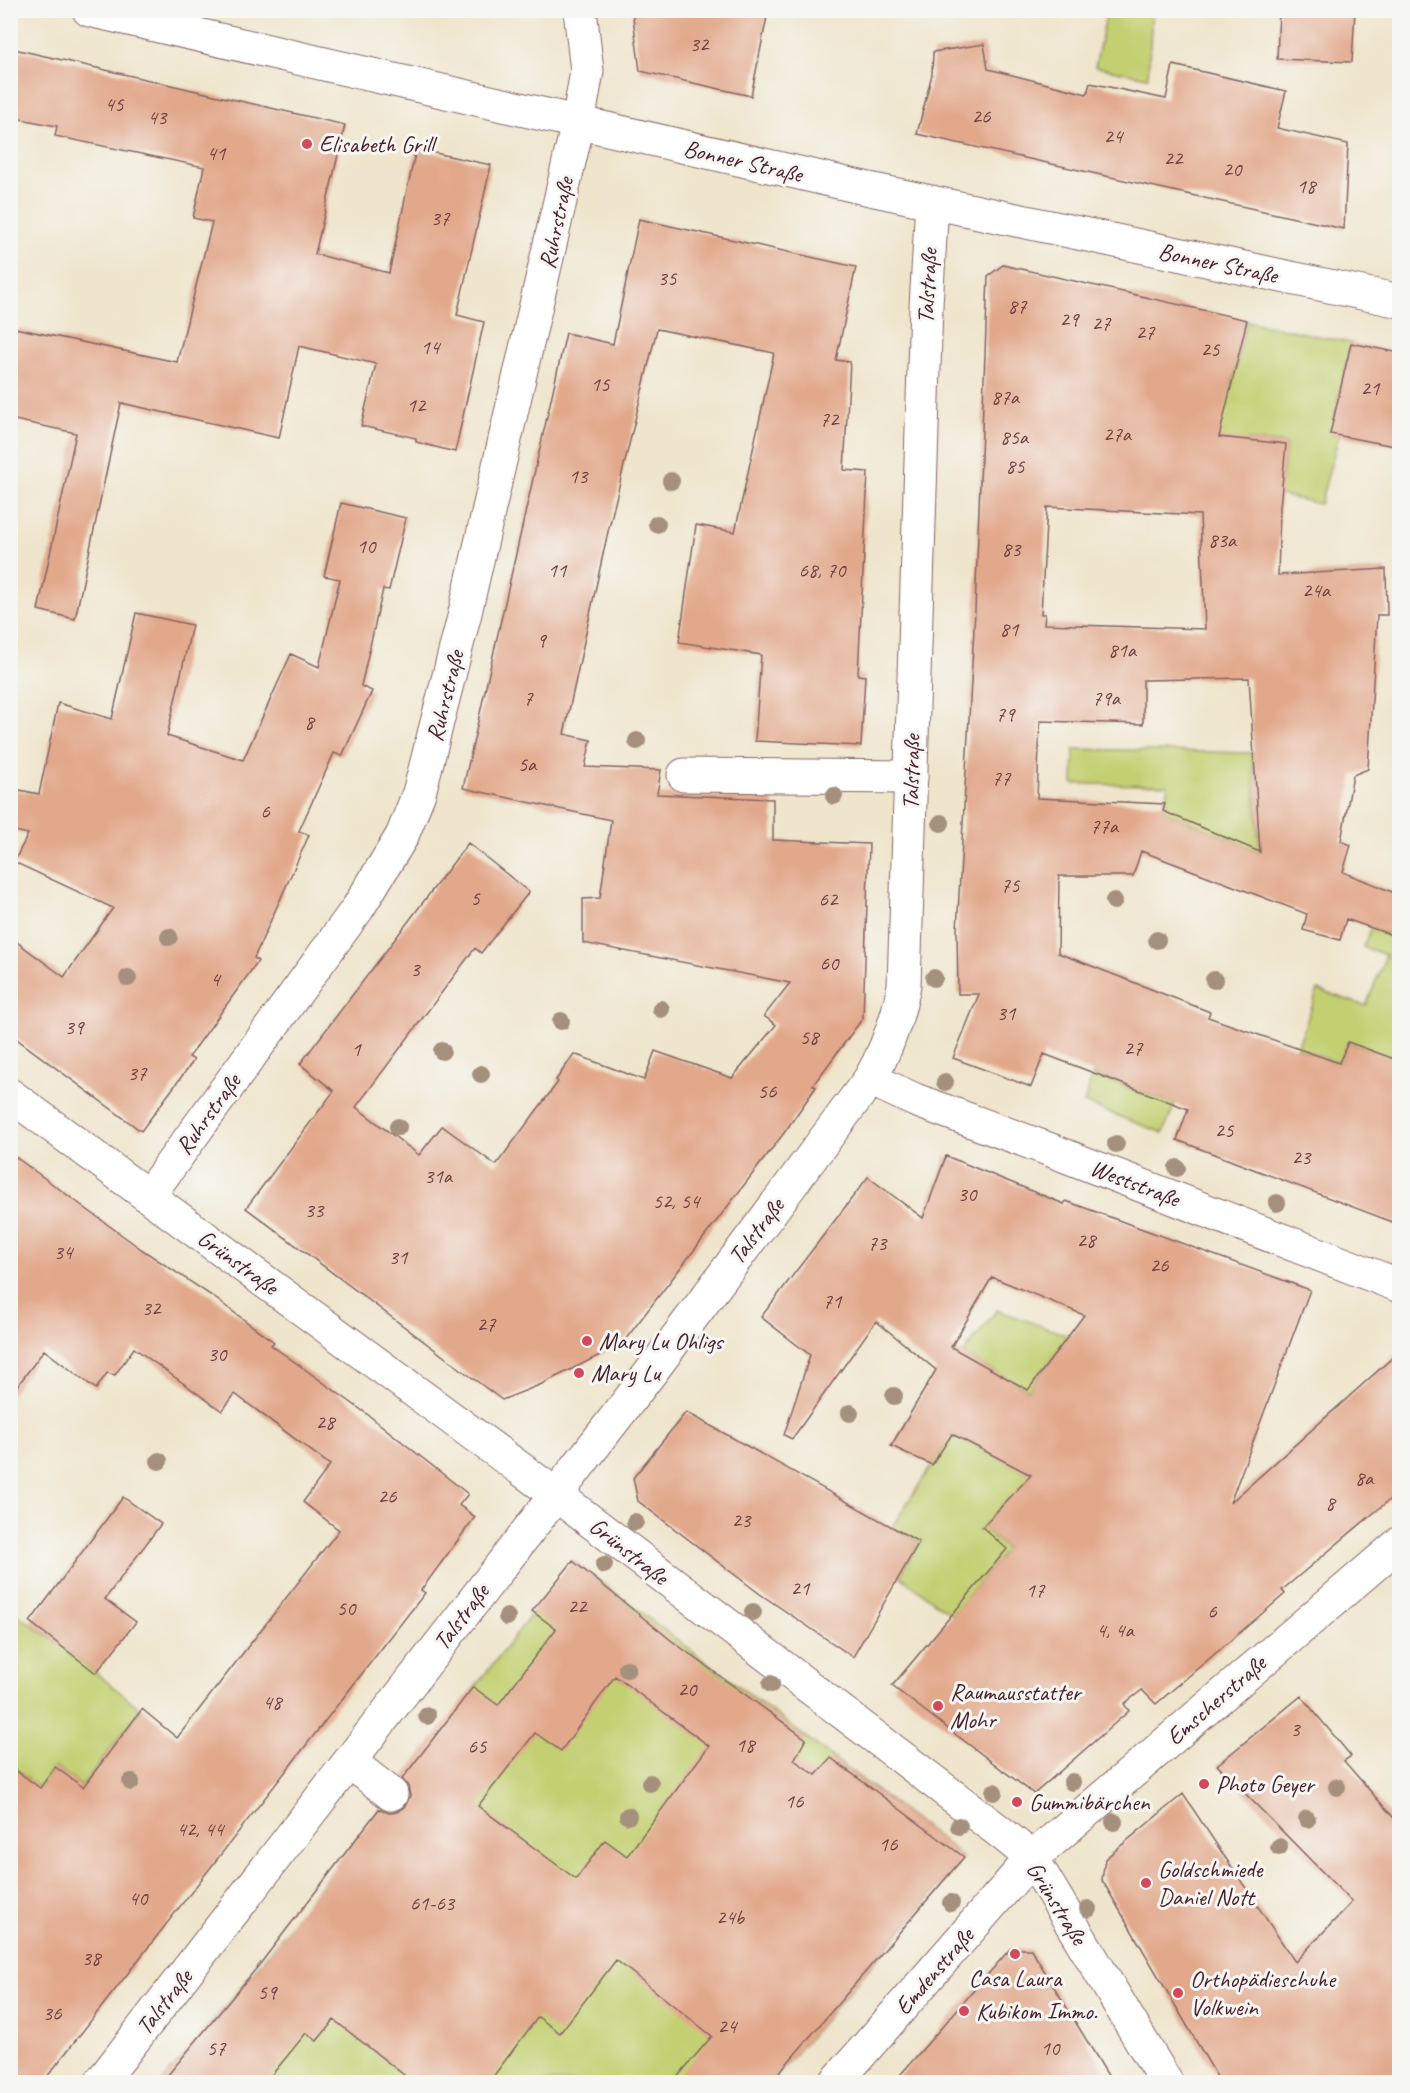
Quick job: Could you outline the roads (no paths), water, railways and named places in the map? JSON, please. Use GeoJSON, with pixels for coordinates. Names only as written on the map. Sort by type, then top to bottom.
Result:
{"type":"FeatureCollection","features":[{"type":"Feature","properties":{"kind":"street","name":"Bonner Straße"},"geometry":{"type":"LineString","coordinates":[[88,10],[932,202],[1400,301]]}},
{"type":"Feature","properties":{"kind":"street","name":"Ruhrstraße"},"geometry":{"type":"LineString","coordinates":[[148,1196],[358,908],[402,836],[412,811],[428,761],[464,617],[578,123],[587,71],[580,10]]}},
{"type":"Feature","properties":{"kind":"street","name":"Talstraße"},"geometry":{"type":"LineString","coordinates":[[101,2082],[651,1372],[870,1079],[894,1029],[904,985],[932,202]]}},
{"type":"Feature","properties":{"kind":"street"},"geometry":{"type":"LineString","coordinates":[[684,775],[911,777]]}},
{"type":"Feature","properties":{"kind":"street","name":"Weststraße"},"geometry":{"type":"LineString","coordinates":[[870,1079],[915,1100],[1048,1149],[1400,1286]]}},
{"type":"Feature","properties":{"kind":"street","name":"Grünstraße"},"geometry":{"type":"LineString","coordinates":[[10,1095],[555,1494],[1032,1858],[1166,2082]]}},
{"type":"Feature","properties":{"kind":"street","name":"Emscherstraße"},"geometry":{"type":"LineString","coordinates":[[1032,1858],[1400,1543]]}},
{"type":"Feature","properties":{"kind":"street"},"geometry":{"type":"LineString","coordinates":[[350,1762],[391,1794]]}},
{"type":"Feature","properties":{"kind":"street","name":"Emdenstraße"},"geometry":{"type":"LineString","coordinates":[[837,2082],[1032,1858]]}},
{"type":"Feature","properties":{"kind":"place","name":"Elisabeth Grill"},"geometry":{"type":"Point","coordinates":[307,144]}},
{"type":"Feature","properties":{"kind":"place","name":"Mary Lu Ohligs"},"geometry":{"type":"Point","coordinates":[587,1341]}},
{"type":"Feature","properties":{"kind":"place","name":"Mary Lu"},"geometry":{"type":"Point","coordinates":[579,1373]}},
{"type":"Feature","properties":{"kind":"place","name":"Raumausstatter Mohr"},"geometry":{"type":"Point","coordinates":[938,1706]}},
{"type":"Feature","properties":{"kind":"place","name":"Photo Geyer"},"geometry":{"type":"Point","coordinates":[1204,1784]}},
{"type":"Feature","properties":{"kind":"place","name":"Gummibärchen"},"geometry":{"type":"Point","coordinates":[1017,1802]}},
{"type":"Feature","properties":{"kind":"place","name":"Goldschmiede Daniel Nott"},"geometry":{"type":"Point","coordinates":[1146,1883]}},
{"type":"Feature","properties":{"kind":"place","name":"Casa Laura"},"geometry":{"type":"Point","coordinates":[1015,1954]}},
{"type":"Feature","properties":{"kind":"place","name":"Orthopädieschuhe Volkwein"},"geometry":{"type":"Point","coordinates":[1178,1993]}},
{"type":"Feature","properties":{"kind":"place","name":"Kubikom Immo."},"geometry":{"type":"Point","coordinates":[964,2011]}}]}
